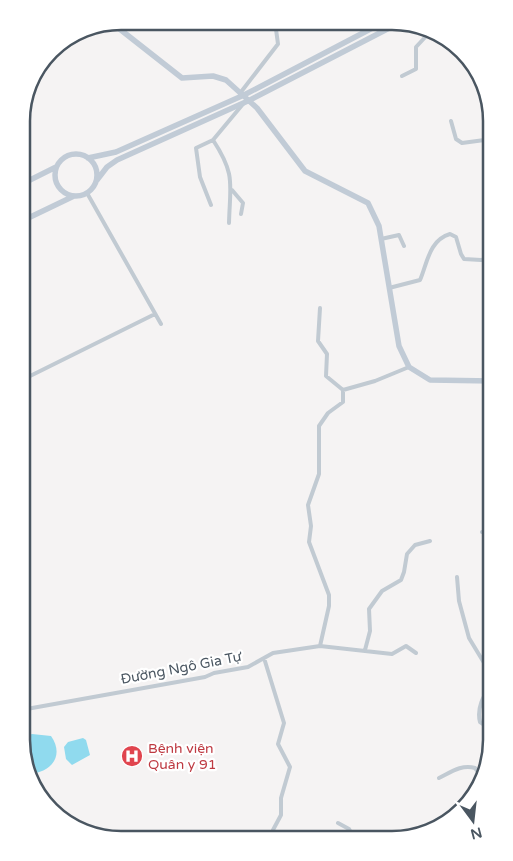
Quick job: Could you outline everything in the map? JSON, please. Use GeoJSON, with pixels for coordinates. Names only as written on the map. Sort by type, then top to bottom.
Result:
{"type":"FeatureCollection","features":[{"type":"Feature","properties":{"kind":"street"},"geometry":{"type":"LineString","coordinates":[[121,30],[182,78],[220,77],[242,93],[305,171],[368,203],[374,212],[381,239],[399,346],[409,367],[430,380],[483,381]]}},
{"type":"Feature","properties":{"kind":"street"},"geometry":{"type":"LineString","coordinates":[[242,93],[278,44],[276,30]]}},
{"type":"Feature","properties":{"kind":"street"},"geometry":{"type":"LineString","coordinates":[[30,180],[56,167],[70,155],[76,154],[88,158],[116,152],[242,93],[368,30]]}},
{"type":"Feature","properties":{"kind":"street"},"geometry":{"type":"LineString","coordinates":[[96,180],[107,167],[117,160],[247,101],[385,30]]}},
{"type":"Feature","properties":{"kind":"street"},"geometry":{"type":"LineString","coordinates":[[402,76],[416,69],[416,47],[426,37]]}},
{"type":"Feature","properties":{"kind":"street"},"geometry":{"type":"LineString","coordinates":[[211,205],[200,177],[196,148],[213,140],[247,101]]}},
{"type":"Feature","properties":{"kind":"street"},"geometry":{"type":"LineString","coordinates":[[451,121],[456,140],[462,143],[483,140]]}},
{"type":"Feature","properties":{"kind":"street"},"geometry":{"type":"LineString","coordinates":[[213,140],[224,158],[232,190],[229,223]]}},
{"type":"Feature","properties":{"kind":"street"},"geometry":{"type":"LineString","coordinates":[[30,217],[74,196],[87,193],[93,188],[97,172],[88,158]]}},
{"type":"Feature","properties":{"kind":"street"},"geometry":{"type":"LineString","coordinates":[[56,167],[55,180],[58,186],[68,195],[74,196]]}},
{"type":"Feature","properties":{"kind":"street"},"geometry":{"type":"LineString","coordinates":[[232,190],[243,203],[241,214]]}},
{"type":"Feature","properties":{"kind":"street"},"geometry":{"type":"LineString","coordinates":[[87,193],[161,324]]}},
{"type":"Feature","properties":{"kind":"street"},"geometry":{"type":"LineString","coordinates":[[389,288],[420,280],[426,258],[442,238],[450,234],[456,237],[464,259],[483,260]]}},
{"type":"Feature","properties":{"kind":"street"},"geometry":{"type":"LineString","coordinates":[[381,239],[399,235],[404,246]]}},
{"type":"Feature","properties":{"kind":"street"},"geometry":{"type":"LineString","coordinates":[[320,308],[318,341],[327,354],[326,376],[343,390]]}},
{"type":"Feature","properties":{"kind":"street"},"geometry":{"type":"LineString","coordinates":[[30,376],[155,314]]}},
{"type":"Feature","properties":{"kind":"street"},"geometry":{"type":"LineString","coordinates":[[343,390],[375,381],[409,367]]}},
{"type":"Feature","properties":{"kind":"street"},"geometry":{"type":"LineString","coordinates":[[320,646],[330,595],[309,542],[311,523],[308,505],[318,478],[320,458],[317,444],[322,420],[343,402],[343,390]]}},
{"type":"Feature","properties":{"kind":"street"},"geometry":{"type":"LineString","coordinates":[[365,650],[370,632],[368,615],[370,609],[382,591],[401,580],[407,554],[415,545],[430,541]]}},
{"type":"Feature","properties":{"kind":"street"},"geometry":{"type":"LineString","coordinates":[[457,578],[458,601],[469,638],[483,661]]}},
{"type":"Feature","properties":{"kind":"street","name":"Đường Ngô Gia Tự"},"geometry":{"type":"LineString","coordinates":[[30,708],[205,677],[214,673],[248,667],[282,651],[320,646],[395,654],[406,646],[416,654]]}},
{"type":"Feature","properties":{"kind":"street"},"geometry":{"type":"LineString","coordinates":[[264,658],[284,724],[278,744],[290,767],[281,798],[281,815],[273,831]]}},
{"type":"Feature","properties":{"kind":"street"},"geometry":{"type":"LineString","coordinates":[[483,699],[479,716],[480,722],[483,724]]}},
{"type":"Feature","properties":{"kind":"street"},"geometry":{"type":"LineString","coordinates":[[439,778],[458,768],[469,766],[476,768],[478,771]]}},
{"type":"Feature","properties":{"kind":"street"},"geometry":{"type":"LineString","coordinates":[[338,823],[350,831]]}},
{"type":"Feature","properties":{"kind":"water"},"geometry":{"type":"Polygon","coordinates":[[[30,735],[51,736],[57,750],[56,757],[49,767],[36,773],[31,752],[30,735]]]}},
{"type":"Feature","properties":{"kind":"water"},"geometry":{"type":"Polygon","coordinates":[[[83,738],[86,740],[90,755],[72,765],[66,759],[64,747],[68,742],[83,738]]]}},
{"type":"Feature","properties":{"kind":"place","name":"Bệnh viện Quân y 91"},"geometry":{"type":"Point","coordinates":[132,756]}}]}
